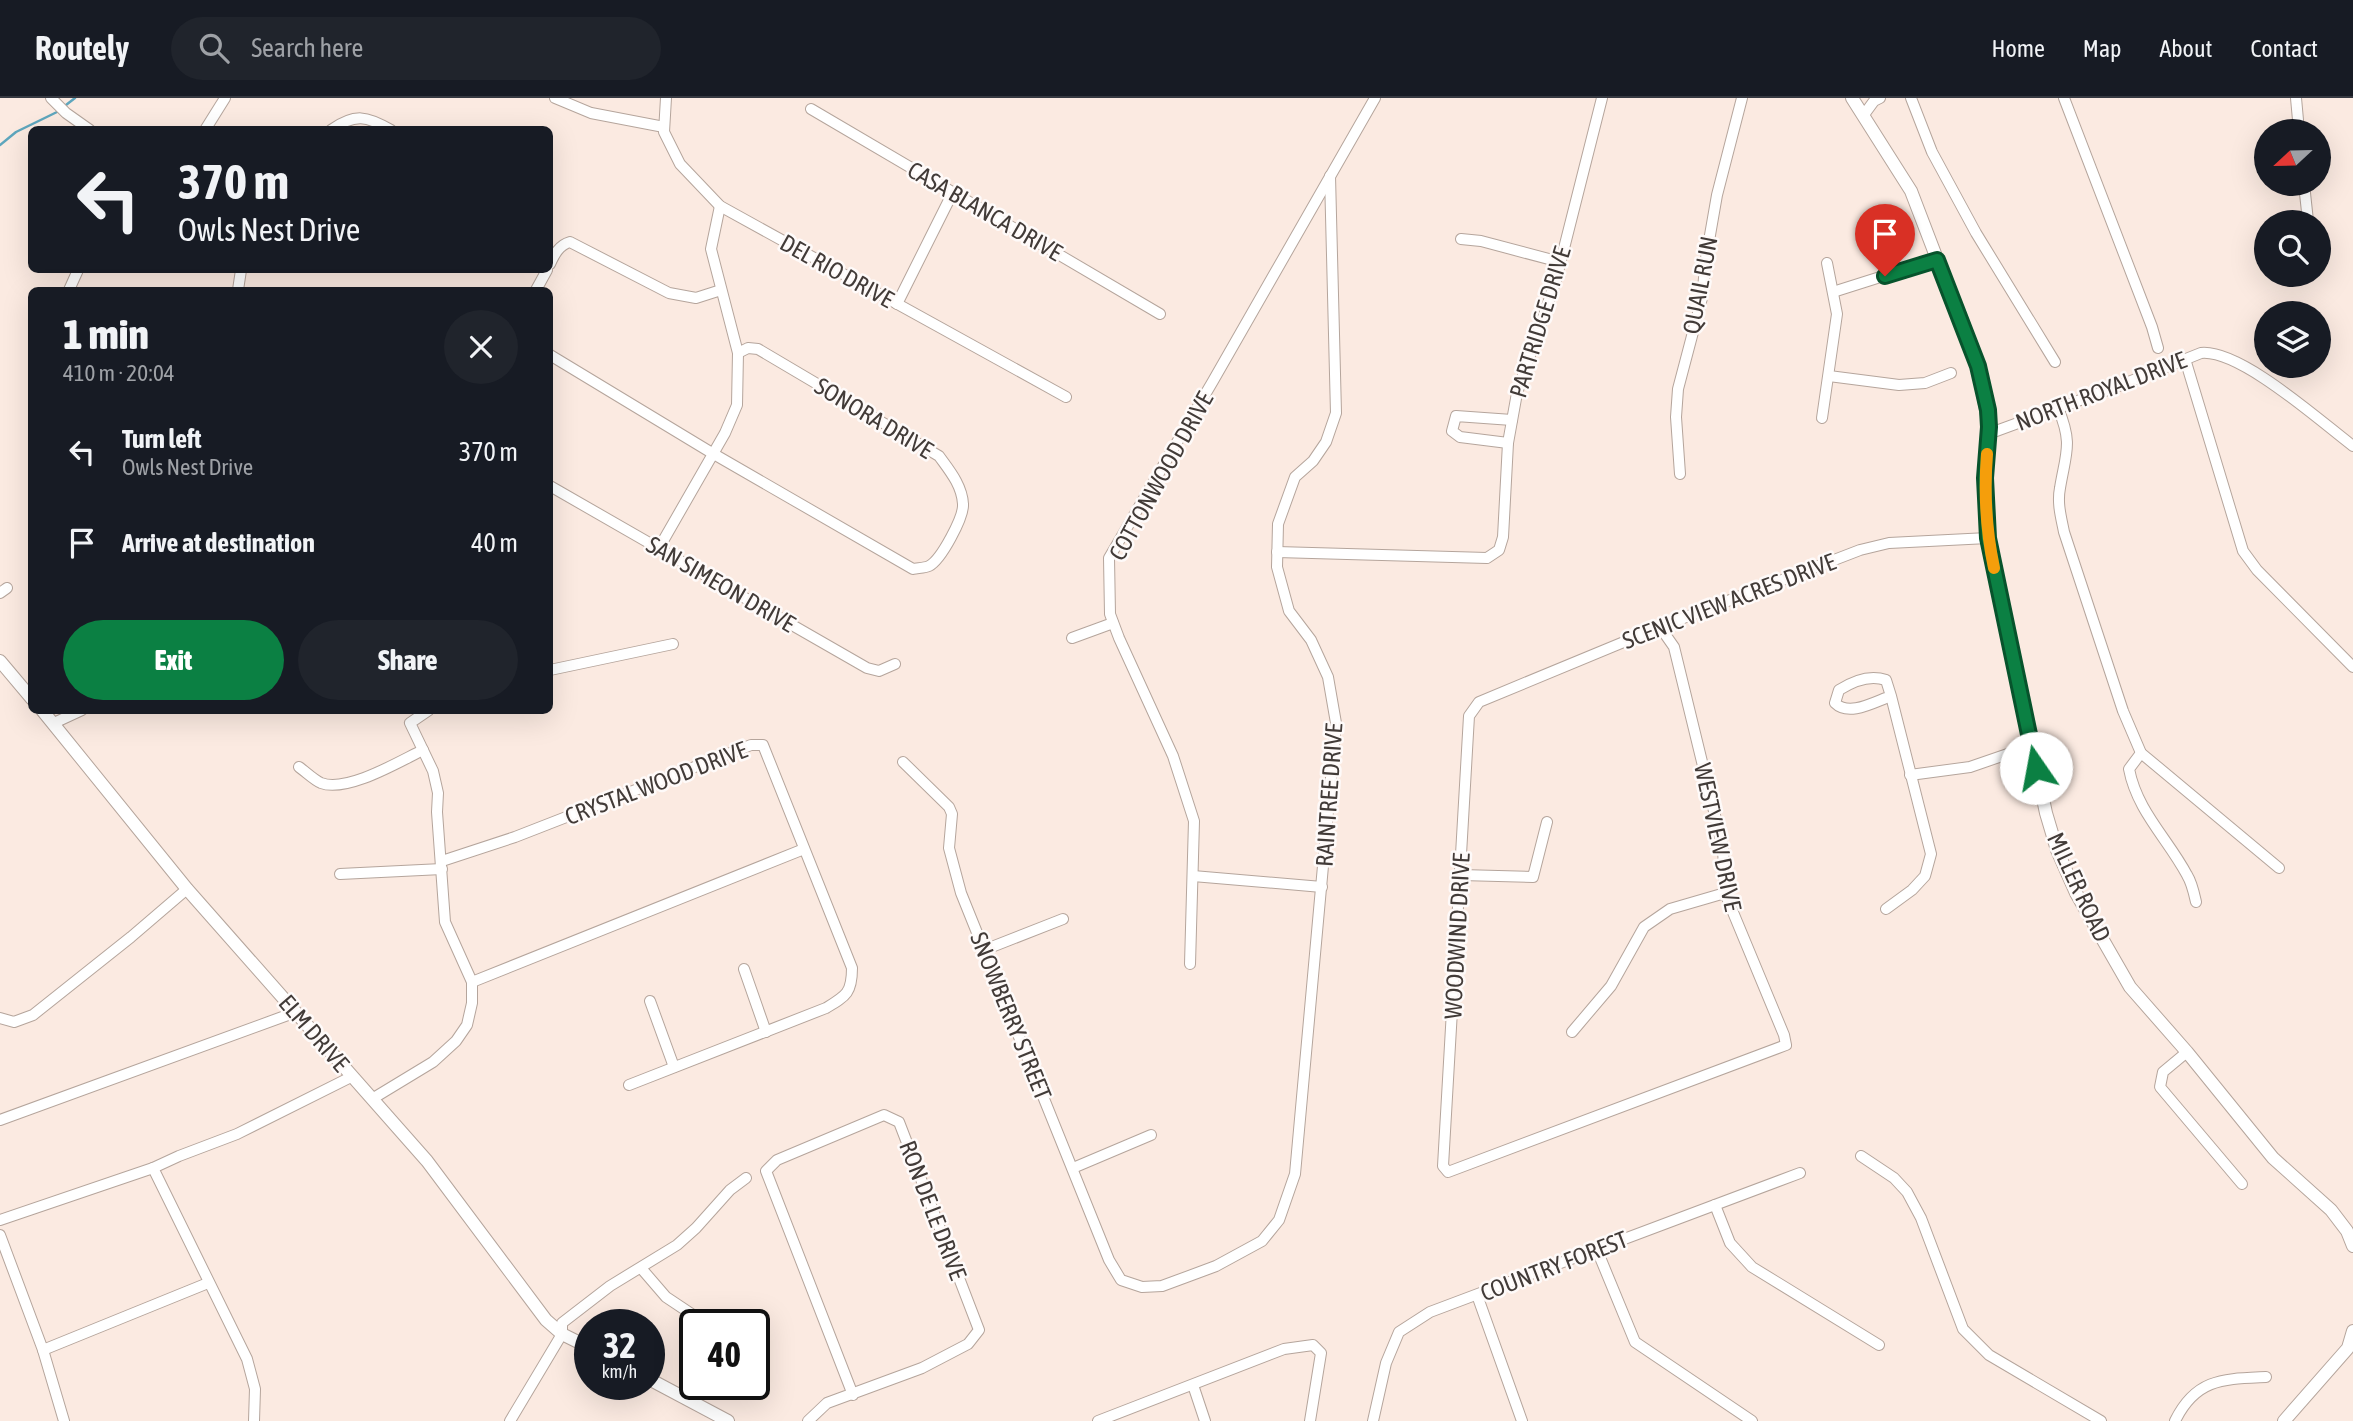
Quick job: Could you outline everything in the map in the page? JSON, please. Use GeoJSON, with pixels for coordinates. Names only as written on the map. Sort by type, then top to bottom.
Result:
{"type":"FeatureCollection","features":[{"type":"Feature","properties":{"kind":"street"},"geometry":{"type":"LineString","coordinates":[[51,98],[65,113],[84,126]]}},
{"type":"Feature","properties":{"kind":"street"},"geometry":{"type":"LineString","coordinates":[[208,126],[225,98]]}},
{"type":"Feature","properties":{"kind":"street"},"geometry":{"type":"LineString","coordinates":[[555,98],[591,113],[664,127]]}},
{"type":"Feature","properties":{"kind":"street","name":"DEL RIO DRIVE"},"geometry":{"type":"LineString","coordinates":[[666,98],[664,132],[680,164],[720,206],[1066,397]]}},
{"type":"Feature","properties":{"kind":"street","name":"COTTONWOOD DRIVE"},"geometry":{"type":"LineString","coordinates":[[1190,964],[1194,821],[1173,756],[1110,614],[1109,558],[1374,98]]}},
{"type":"Feature","properties":{"kind":"street","name":"PARTRIDGE DRIVE"},"geometry":{"type":"LineString","coordinates":[[1277,552],[1487,558],[1499,550],[1503,537],[1508,443],[1517,393],[1560,262],[1602,98]]}},
{"type":"Feature","properties":{"kind":"street","name":"QUAIL RUN"},"geometry":{"type":"LineString","coordinates":[[1680,474],[1676,417],[1678,388],[1702,298],[1717,195],[1742,98]]}},
{"type":"Feature","properties":{"kind":"street","name":"MILLER ROAD"},"geometry":{"type":"LineString","coordinates":[[1852,98],[1911,191],[1978,366],[1988,410],[1985,478],[1988,538],[2031,746],[2057,850],[2076,893],[2130,987],[2273,1158],[2331,1210],[2347,1231],[2353,1246]]}},
{"type":"Feature","properties":{"kind":"street"},"geometry":{"type":"LineString","coordinates":[[1863,116],[1874,101],[1880,98]]}},
{"type":"Feature","properties":{"kind":"street"},"geometry":{"type":"LineString","coordinates":[[1911,98],[1932,152],[2055,362]]}},
{"type":"Feature","properties":{"kind":"street"},"geometry":{"type":"LineString","coordinates":[[2064,98],[2158,348]]}},
{"type":"Feature","properties":{"kind":"street"},"geometry":{"type":"LineString","coordinates":[[2296,98],[2298,119]]}},
{"type":"Feature","properties":{"kind":"street","name":"CASA BLANCA DRIVE"},"geometry":{"type":"LineString","coordinates":[[811,109],[1160,314]]}},
{"type":"Feature","properties":{"kind":"street"},"geometry":{"type":"LineString","coordinates":[[339,126],[358,117],[373,119],[384,126]]}},
{"type":"Feature","properties":{"kind":"street","name":"RAINTREE DRIVE"},"geometry":{"type":"LineString","coordinates":[[1121,1280],[1142,1287],[1162,1286],[1216,1266],[1262,1241],[1279,1220],[1294,1174],[1336,723],[1328,677],[1311,640],[1289,611],[1277,568],[1278,524],[1295,477],[1314,461],[1326,442],[1336,413],[1330,176]]}},
{"type":"Feature","properties":{"kind":"street"},"geometry":{"type":"LineString","coordinates":[[897,304],[953,192]]}},
{"type":"Feature","properties":{"kind":"street"},"geometry":{"type":"LineString","coordinates":[[659,548],[725,433],[737,405],[738,353],[711,249],[720,206]]}},
{"type":"Feature","properties":{"kind":"street"},"geometry":{"type":"LineString","coordinates":[[1461,239],[1481,241],[1560,262]]}},
{"type":"Feature","properties":{"kind":"street"},"geometry":{"type":"LineString","coordinates":[[553,258],[564,243],[570,242],[669,293],[695,298],[721,290]]}},
{"type":"Feature","properties":{"kind":"street"},"geometry":{"type":"LineString","coordinates":[[1833,292],[1937,260]]}},
{"type":"Feature","properties":{"kind":"street"},"geometry":{"type":"LineString","coordinates":[[1822,418],[1837,314],[1827,263]]}},
{"type":"Feature","properties":{"kind":"street","name":"SONORA DRIVE"},"geometry":{"type":"LineString","coordinates":[[712,453],[913,569],[929,566],[936,560],[949,542],[964,506],[957,481],[939,456],[758,349],[748,348],[738,353]]}},
{"type":"Feature","properties":{"kind":"street","name":"NORTH ROYAL DRIVE"},"geometry":{"type":"LineString","coordinates":[[1988,434],[2201,353],[2211,352],[2251,369],[2353,446]]}},
{"type":"Feature","properties":{"kind":"street"},"geometry":{"type":"LineString","coordinates":[[553,357],[712,453]]}},
{"type":"Feature","properties":{"kind":"street"},"geometry":{"type":"LineString","coordinates":[[2185,359],[2243,551],[2257,570],[2353,667]]}},
{"type":"Feature","properties":{"kind":"street"},"geometry":{"type":"LineString","coordinates":[[1829,376],[1899,385],[1925,383],[1951,373]]}},
{"type":"Feature","properties":{"kind":"street"},"geometry":{"type":"LineString","coordinates":[[2058,408],[2066,426],[2069,443],[2059,489],[2059,507],[2064,531],[2123,711],[2141,753],[2279,868]]}},
{"type":"Feature","properties":{"kind":"street"},"geometry":{"type":"LineString","coordinates":[[1508,443],[1460,437],[1452,431],[1453,419],[1456,416],[1512,420]]}},
{"type":"Feature","properties":{"kind":"street","name":"SAN SIMEON DRIVE"},"geometry":{"type":"LineString","coordinates":[[553,488],[867,668],[879,671],[895,664]]}},
{"type":"Feature","properties":{"kind":"street","name":"SCENIC VIEW ACRES DRIVE"},"geometry":{"type":"LineString","coordinates":[[1479,702],[1660,627],[1860,550],[1889,542],[1988,538]]}},
{"type":"Feature","properties":{"kind":"street"},"geometry":{"type":"LineString","coordinates":[[1072,638],[1113,623]]}},
{"type":"Feature","properties":{"kind":"street","name":"WESTVIEW DRIVE"},"geometry":{"type":"LineString","coordinates":[[1660,627],[1674,647],[1723,848],[1725,893],[1786,1045]]}},
{"type":"Feature","properties":{"kind":"street"},"geometry":{"type":"LineString","coordinates":[[553,669],[673,644]]}},
{"type":"Feature","properties":{"kind":"street"},"geometry":{"type":"LineString","coordinates":[[0,661],[28,694]]}},
{"type":"Feature","properties":{"kind":"street"},"geometry":{"type":"LineString","coordinates":[[1886,909],[1912,890],[1925,876],[1931,854],[1891,696],[1886,680],[1876,677],[1852,682],[1839,691],[1835,703],[1841,709],[1849,710],[1891,696]]}},
{"type":"Feature","properties":{"kind":"street","name":"WOODWIND DRIVE"},"geometry":{"type":"LineString","coordinates":[[1479,702],[1469,716],[1443,1166],[1448,1172],[1786,1045]]}},
{"type":"Feature","properties":{"kind":"street","name":"ELM DRIVE"},"geometry":{"type":"LineString","coordinates":[[46,714],[187,889],[427,1161],[546,1320],[574,1340]]}},
{"type":"Feature","properties":{"kind":"street"},"geometry":{"type":"LineString","coordinates":[[54,723],[73,714]]}},
{"type":"Feature","properties":{"kind":"street"},"geometry":{"type":"LineString","coordinates":[[372,1099],[433,1062],[456,1041],[467,1025],[472,1003],[472,982],[445,922],[438,793],[433,771],[410,723],[423,714]]}},
{"type":"Feature","properties":{"kind":"street","name":"CRYSTAL WOOD DRIVE"},"geometry":{"type":"LineString","coordinates":[[442,865],[751,745],[763,745],[852,968],[850,989],[842,998],[826,1009],[766,1032]]}},
{"type":"Feature","properties":{"kind":"street"},"geometry":{"type":"LineString","coordinates":[[1910,775],[1970,767],[2031,746]]}},
{"type":"Feature","properties":{"kind":"street"},"geometry":{"type":"LineString","coordinates":[[299,767],[321,783],[340,785],[367,776],[423,750]]}},
{"type":"Feature","properties":{"kind":"street"},"geometry":{"type":"LineString","coordinates":[[2141,753],[2129,769],[2132,783],[2141,806],[2189,878],[2196,902]]}},
{"type":"Feature","properties":{"kind":"street","name":"SNOWBERRY STREET"},"geometry":{"type":"LineString","coordinates":[[903,762],[949,807],[952,814],[949,848],[961,893],[1109,1260],[1121,1280]]}},
{"type":"Feature","properties":{"kind":"street"},"geometry":{"type":"LineString","coordinates":[[1461,875],[1533,877],[1547,822]]}},
{"type":"Feature","properties":{"kind":"street"},"geometry":{"type":"LineString","coordinates":[[472,982],[804,849]]}},
{"type":"Feature","properties":{"kind":"street"},"geometry":{"type":"LineString","coordinates":[[340,874],[442,865]]}},
{"type":"Feature","properties":{"kind":"street"},"geometry":{"type":"LineString","coordinates":[[1193,876],[1322,887]]}},
{"type":"Feature","properties":{"kind":"street"},"geometry":{"type":"LineString","coordinates":[[0,1018],[14,1022],[33,1015],[187,889]]}},
{"type":"Feature","properties":{"kind":"street"},"geometry":{"type":"LineString","coordinates":[[1572,1031],[1611,986],[1644,927],[1670,909],[1725,893]]}},
{"type":"Feature","properties":{"kind":"street"},"geometry":{"type":"LineString","coordinates":[[984,950],[1063,919]]}},
{"type":"Feature","properties":{"kind":"street"},"geometry":{"type":"LineString","coordinates":[[629,1085],[766,1032],[744,969]]}},
{"type":"Feature","properties":{"kind":"street"},"geometry":{"type":"LineString","coordinates":[[650,1001],[674,1067]]}},
{"type":"Feature","properties":{"kind":"street"},"geometry":{"type":"LineString","coordinates":[[0,1120],[296,1012]]}},
{"type":"Feature","properties":{"kind":"street"},"geometry":{"type":"LineString","coordinates":[[2186,1052],[2163,1072],[2160,1087],[2242,1184]]}},
{"type":"Feature","properties":{"kind":"street"},"geometry":{"type":"LineString","coordinates":[[0,1220],[153,1168],[237,1134],[351,1077]]}},
{"type":"Feature","properties":{"kind":"street","name":"RON DE LE DRIVE"},"geometry":{"type":"LineString","coordinates":[[808,1421],[827,1403],[853,1395],[922,1368],[957,1350],[968,1344],[979,1330],[899,1122],[884,1115],[777,1160],[766,1171],[853,1395]]}},
{"type":"Feature","properties":{"kind":"street"},"geometry":{"type":"LineString","coordinates":[[1073,1168],[1151,1135]]}},
{"type":"Feature","properties":{"kind":"street"},"geometry":{"type":"LineString","coordinates":[[1861,1156],[1894,1178],[1907,1192],[1921,1218],[1963,1329],[1989,1355],[2101,1421]]}},
{"type":"Feature","properties":{"kind":"street"},"geometry":{"type":"LineString","coordinates":[[153,1168],[247,1359],[255,1389],[254,1421]]}},
{"type":"Feature","properties":{"kind":"street","name":"COUNTRY FOREST"},"geometry":{"type":"LineString","coordinates":[[1373,1421],[1386,1363],[1399,1332],[1430,1312],[1800,1173]]}},
{"type":"Feature","properties":{"kind":"street"},"geometry":{"type":"LineString","coordinates":[[510,1421],[562,1334],[562,1323],[610,1286],[677,1245],[730,1190],[746,1178]]}},
{"type":"Feature","properties":{"kind":"street"},"geometry":{"type":"LineString","coordinates":[[1715,1205],[1730,1243],[1752,1267],[1879,1345]]}},
{"type":"Feature","properties":{"kind":"street"},"geometry":{"type":"LineString","coordinates":[[0,1235],[43,1350],[64,1421]]}},
{"type":"Feature","properties":{"kind":"street"},"geometry":{"type":"LineString","coordinates":[[1597,1250],[1635,1342],[1752,1421]]}},
{"type":"Feature","properties":{"kind":"street"},"geometry":{"type":"LineString","coordinates":[[641,1268],[666,1297],[684,1309]]}},
{"type":"Feature","properties":{"kind":"street"},"geometry":{"type":"LineString","coordinates":[[43,1350],[208,1283]]}},
{"type":"Feature","properties":{"kind":"street"},"geometry":{"type":"LineString","coordinates":[[1477,1295],[1522,1421]]}},
{"type":"Feature","properties":{"kind":"street"},"geometry":{"type":"LineString","coordinates":[[2284,1421],[2351,1348],[2353,1331]]}},
{"type":"Feature","properties":{"kind":"street"},"geometry":{"type":"LineString","coordinates":[[1098,1421],[1284,1349],[1312,1345],[1321,1353],[1310,1421]]}},
{"type":"Feature","properties":{"kind":"street"},"geometry":{"type":"LineString","coordinates":[[2175,1421],[2180,1412],[2207,1384],[2224,1379],[2266,1377]]}},
{"type":"Feature","properties":{"kind":"street"},"geometry":{"type":"LineString","coordinates":[[1193,1385],[1205,1421]]}},
{"type":"Feature","properties":{"kind":"street"},"geometry":{"type":"LineString","coordinates":[[665,1387],[728,1421]]}},
{"type":"Feature","properties":{"kind":"waterway"},"geometry":{"type":"LineString","coordinates":[[66,105],[75,98]]}},
{"type":"Feature","properties":{"kind":"waterway"},"geometry":{"type":"LineString","coordinates":[[28,126],[57,112]]}},
{"type":"Feature","properties":{"kind":"waterway"},"geometry":{"type":"LineString","coordinates":[[0,145],[28,126]]}},
{"type":"Feature","properties":{"kind":"slow traffic"},"geometry":{"type":"LineString","coordinates":[[1987,454],[1985,478],[1988,538],[1994,568]]}},
{"type":"Feature","properties":{"kind":"route"},"geometry":{"type":"LineString","coordinates":[[1885,276],[1937,260],[1978,366],[1989,427],[1985,478],[1988,538],[2036,768]]}}]}
